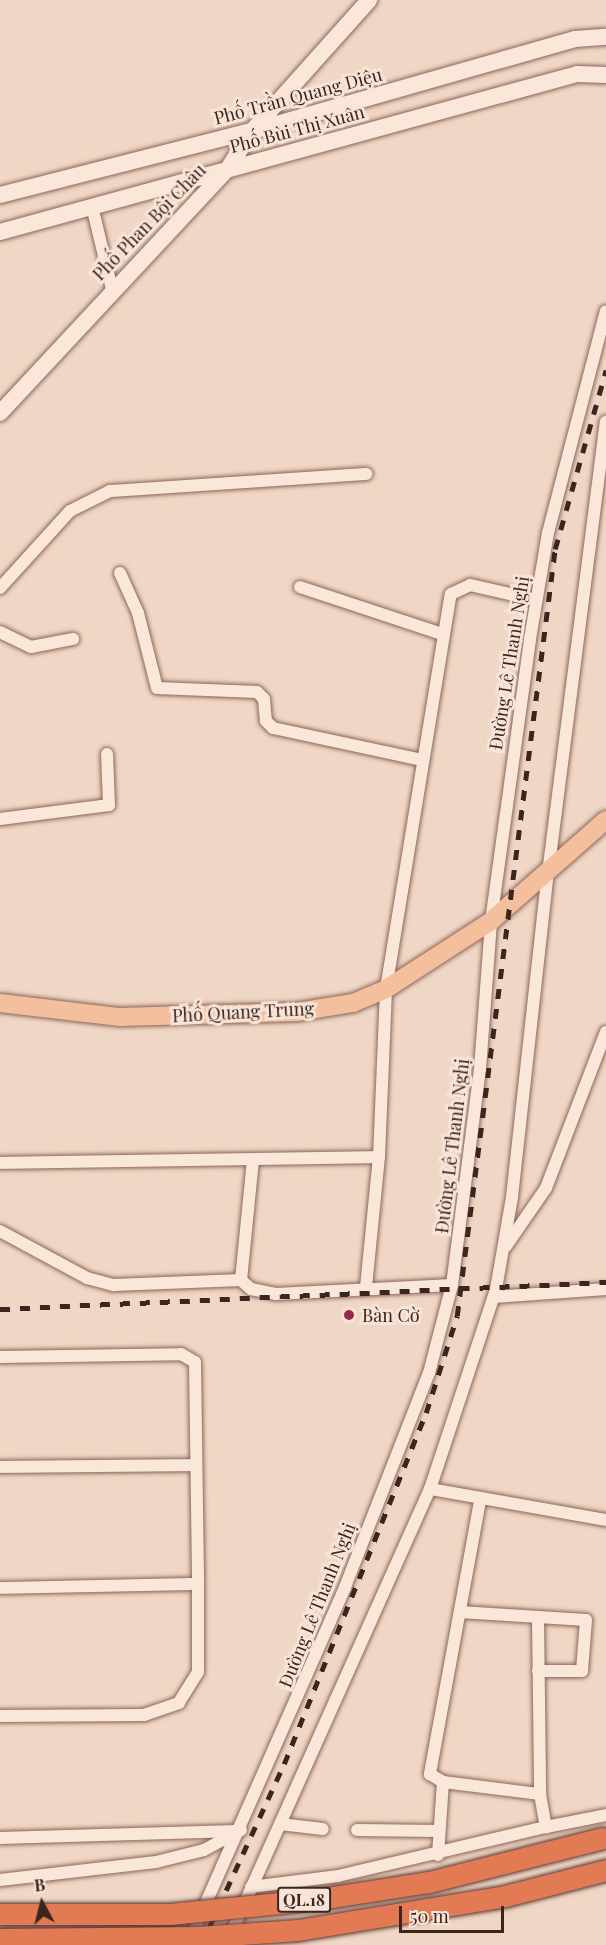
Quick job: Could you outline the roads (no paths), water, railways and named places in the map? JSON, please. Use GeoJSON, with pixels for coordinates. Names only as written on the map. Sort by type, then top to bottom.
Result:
{"type":"FeatureCollection","features":[{"type":"Feature","properties":{"kind":"highway","name":"QL.18"},"geometry":{"type":"LineString","coordinates":[[0,1914],[170,1914],[320,1899],[429,1882],[603,1838]]}},
{"type":"Feature","properties":{"kind":"highway","name":"QL.18"},"geometry":{"type":"LineString","coordinates":[[0,1939],[198,1938],[298,1930],[505,1896],[606,1870]]}},
{"type":"Feature","properties":{"kind":"main road","name":"Phố Phan Bội Châu"},"geometry":{"type":"LineString","coordinates":[[0,413],[112,289],[229,166],[252,130],[369,0]]}},
{"type":"Feature","properties":{"kind":"main road","name":"Phố Trần Quang Diệu"},"geometry":{"type":"LineString","coordinates":[[0,195],[252,130],[575,39],[606,37]]}},
{"type":"Feature","properties":{"kind":"main road","name":"Phố Bùi Thị Xuân"},"geometry":{"type":"LineString","coordinates":[[0,232],[229,166],[510,96],[577,74],[606,75]]}},
{"type":"Feature","properties":{"kind":"main road","name":"Phố Quang Trung"},"geometry":{"type":"LineString","coordinates":[[0,1003],[120,1017],[225,1017],[297,1012],[353,1003],[386,989],[490,921],[548,873],[606,820]]}},
{"type":"Feature","properties":{"kind":"street"},"geometry":{"type":"LineString","coordinates":[[92,206],[112,289]]}},
{"type":"Feature","properties":{"kind":"street","name":"Đường Lê Thanh Nghị"},"geometry":{"type":"LineString","coordinates":[[187,1945],[241,1830],[424,1384],[452,1285],[480,1069],[490,921],[537,600],[548,534],[606,311]]}},
{"type":"Feature","properties":{"kind":"street"},"geometry":{"type":"LineString","coordinates":[[226,1945],[430,1489],[494,1298],[504,1250],[548,873],[606,422]]}},
{"type":"Feature","properties":{"kind":"street"},"geometry":{"type":"LineString","coordinates":[[0,588],[70,511],[110,491],[366,474]]}},
{"type":"Feature","properties":{"kind":"street"},"geometry":{"type":"LineString","coordinates":[[120,573],[138,613],[157,688],[257,692],[264,699],[266,721],[273,728],[422,760]]}},
{"type":"Feature","properties":{"kind":"street"},"geometry":{"type":"LineString","coordinates":[[366,1287],[379,1157],[386,989],[442,634],[451,594],[458,588],[470,585],[537,600]]}},
{"type":"Feature","properties":{"kind":"street"},"geometry":{"type":"LineString","coordinates":[[300,587],[442,634]]}},
{"type":"Feature","properties":{"kind":"street"},"geometry":{"type":"LineString","coordinates":[[0,632],[31,647],[73,639]]}},
{"type":"Feature","properties":{"kind":"street"},"geometry":{"type":"LineString","coordinates":[[0,819],[109,805],[107,754]]}},
{"type":"Feature","properties":{"kind":"street"},"geometry":{"type":"LineString","coordinates":[[504,1250],[546,1188],[606,1032]]}},
{"type":"Feature","properties":{"kind":"street"},"geometry":{"type":"LineString","coordinates":[[0,1163],[379,1157]]}},
{"type":"Feature","properties":{"kind":"street"},"geometry":{"type":"LineString","coordinates":[[241,1280],[253,1160]]}},
{"type":"Feature","properties":{"kind":"street"},"geometry":{"type":"LineString","coordinates":[[0,1231],[100,1282],[241,1280],[262,1293],[276,1294],[366,1287],[452,1285]]}},
{"type":"Feature","properties":{"kind":"street"},"geometry":{"type":"LineString","coordinates":[[494,1298],[606,1289]]}},
{"type":"Feature","properties":{"kind":"street"},"geometry":{"type":"LineString","coordinates":[[0,1357],[189,1357],[198,1369],[196,1465],[198,1672],[179,1703],[144,1715],[0,1716]]}},
{"type":"Feature","properties":{"kind":"street"},"geometry":{"type":"LineString","coordinates":[[0,1467],[196,1465]]}},
{"type":"Feature","properties":{"kind":"street"},"geometry":{"type":"LineString","coordinates":[[430,1489],[480,1501],[606,1520]]}},
{"type":"Feature","properties":{"kind":"street"},"geometry":{"type":"LineString","coordinates":[[480,1501],[429,1769],[433,1778],[443,1782],[540,1794]]}},
{"type":"Feature","properties":{"kind":"street"},"geometry":{"type":"LineString","coordinates":[[0,1588],[198,1584]]}},
{"type":"Feature","properties":{"kind":"street"},"geometry":{"type":"LineString","coordinates":[[460,1612],[585,1620],[588,1624],[581,1672],[538,1671]]}},
{"type":"Feature","properties":{"kind":"street"},"geometry":{"type":"LineString","coordinates":[[538,1618],[540,1794],[546,1827]]}},
{"type":"Feature","properties":{"kind":"street"},"geometry":{"type":"LineString","coordinates":[[438,1855],[443,1782]]}},
{"type":"Feature","properties":{"kind":"street"},"geometry":{"type":"LineString","coordinates":[[251,1887],[438,1855],[546,1827],[606,1815]]}},
{"type":"Feature","properties":{"kind":"street"},"geometry":{"type":"LineString","coordinates":[[280,1824],[323,1829]]}},
{"type":"Feature","properties":{"kind":"street"},"geometry":{"type":"LineString","coordinates":[[0,1838],[241,1830]]}},
{"type":"Feature","properties":{"kind":"street"},"geometry":{"type":"LineString","coordinates":[[0,1880],[156,1862],[204,1850],[241,1830]]}},
{"type":"Feature","properties":{"kind":"street"},"geometry":{"type":"LineString","coordinates":[[357,1830],[439,1831]]}},
{"type":"Feature","properties":{"kind":"railway"},"geometry":{"type":"LineString","coordinates":[[201,1945],[284,1764],[426,1413],[457,1316],[555,549],[606,370]]}},
{"type":"Feature","properties":{"kind":"railway"},"geometry":{"type":"LineString","coordinates":[[0,1309],[606,1282]]}},
{"type":"Feature","properties":{"kind":"place","name":"Bàn Cờ"},"geometry":{"type":"Point","coordinates":[349,1315]}}]}
